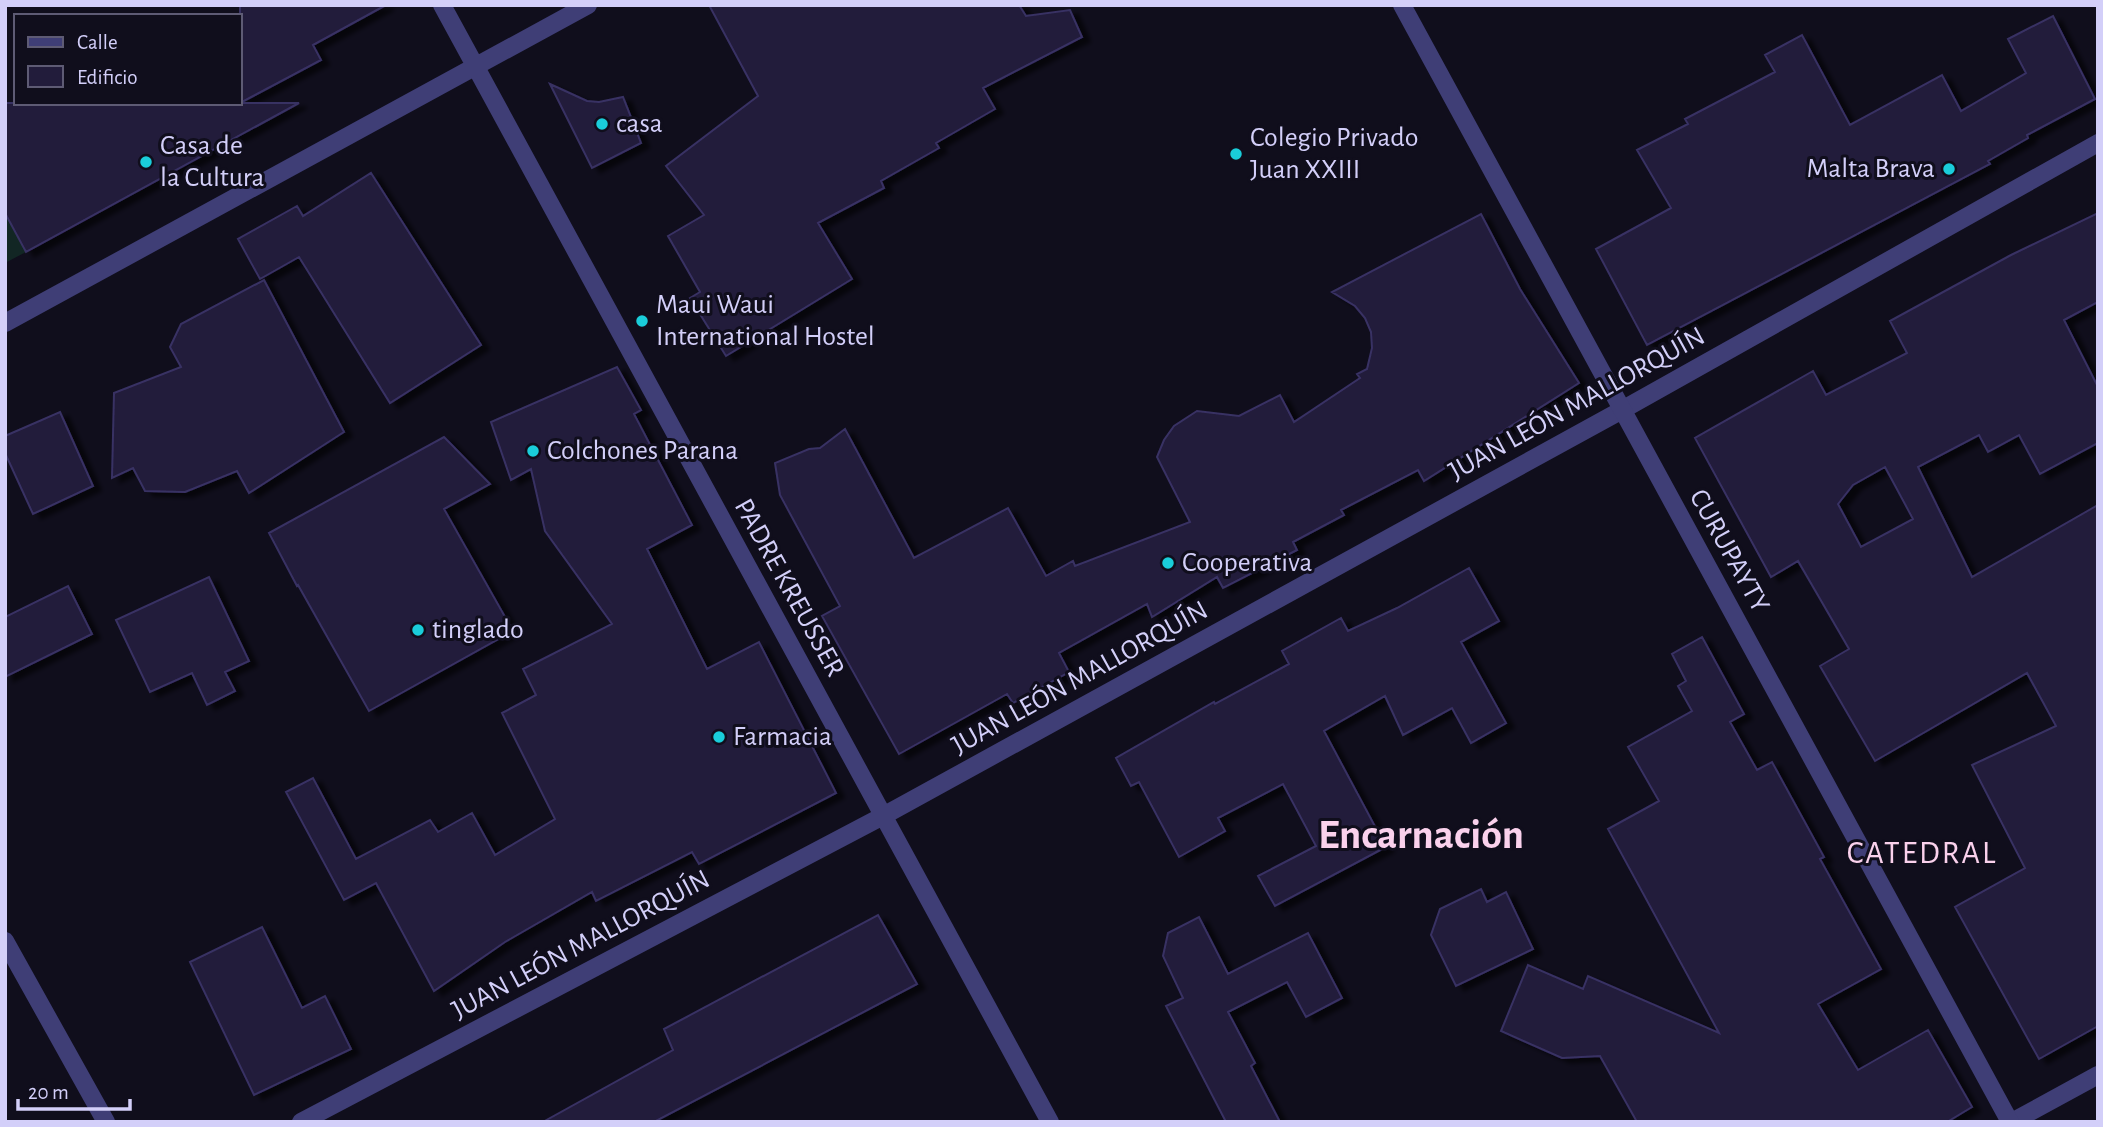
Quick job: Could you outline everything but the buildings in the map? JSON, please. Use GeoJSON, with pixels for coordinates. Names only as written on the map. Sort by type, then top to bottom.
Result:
{"type":"FeatureCollection","features":[{"type":"Feature","properties":{"kind":"street","name":"PADRE KREUSSER"},"geometry":{"type":"LineString","coordinates":[[442,5],[1049,1122]]}},
{"type":"Feature","properties":{"kind":"street"},"geometry":{"type":"LineString","coordinates":[[5,323],[588,5]]}},
{"type":"Feature","properties":{"kind":"street","name":"CURUPAYTY"},"geometry":{"type":"LineString","coordinates":[[1402,5],[2011,1122]]}},
{"type":"Feature","properties":{"kind":"street","name":"JUAN LEÓN MALLORQUÍN"},"geometry":{"type":"LineString","coordinates":[[301,1122],[883,816],[1622,410],[2098,143]]}},
{"type":"Feature","properties":{"kind":"street"},"geometry":{"type":"LineString","coordinates":[[5,941],[106,1122]]}},
{"type":"Feature","properties":{"kind":"street"},"geometry":{"type":"LineString","coordinates":[[2011,1122],[2098,1075]]}},
{"type":"Feature","properties":{"kind":"green space"},"geometry":{"type":"Polygon","coordinates":[[[5,213],[26,252],[5,263],[5,213]]]}},
{"type":"Feature","properties":{"kind":"place","name":"casa"},"geometry":{"type":"Point","coordinates":[602,124]}},
{"type":"Feature","properties":{"kind":"place","name":"Colegio Privado Juan XXIII"},"geometry":{"type":"Point","coordinates":[1236,154]}},
{"type":"Feature","properties":{"kind":"place","name":"Casa de la Cultura"},"geometry":{"type":"Point","coordinates":[146,162]}},
{"type":"Feature","properties":{"kind":"place","name":"Malta Brava"},"geometry":{"type":"Point","coordinates":[1949,169]}},
{"type":"Feature","properties":{"kind":"place","name":"Maui Waui International Hostel"},"geometry":{"type":"Point","coordinates":[642,321]}},
{"type":"Feature","properties":{"kind":"place","name":"Colchones Parana"},"geometry":{"type":"Point","coordinates":[533,451]}},
{"type":"Feature","properties":{"kind":"place","name":"Cooperativa"},"geometry":{"type":"Point","coordinates":[1168,563]}},
{"type":"Feature","properties":{"kind":"place","name":"tinglado"},"geometry":{"type":"Point","coordinates":[418,630]}},
{"type":"Feature","properties":{"kind":"place","name":"Farmacia"},"geometry":{"type":"Point","coordinates":[719,737]}},
{"type":"Feature","properties":{"kind":"district","name":"Encarnación"},"geometry":{"type":"Point","coordinates":[1421,835]}},
{"type":"Feature","properties":{"kind":"district","name":"CATEDRAL"},"geometry":{"type":"Point","coordinates":[1922,853]}}]}
